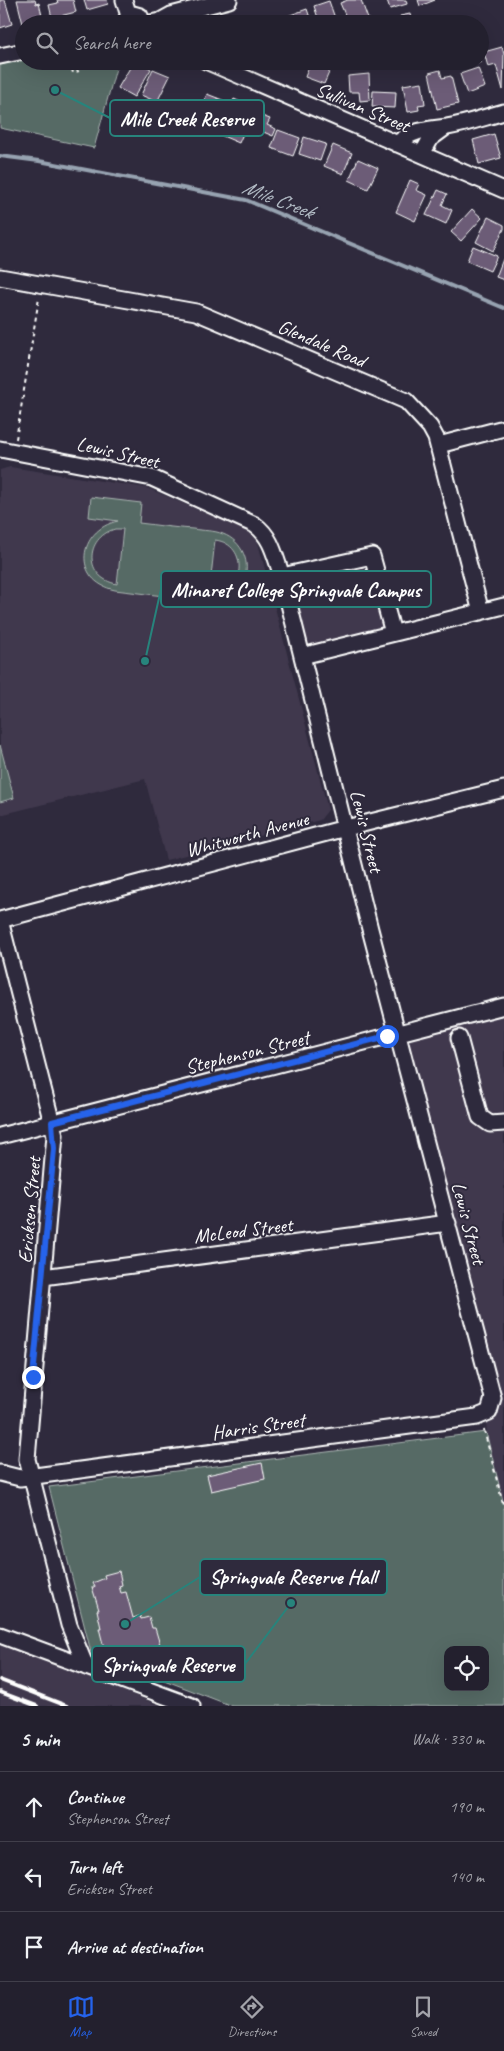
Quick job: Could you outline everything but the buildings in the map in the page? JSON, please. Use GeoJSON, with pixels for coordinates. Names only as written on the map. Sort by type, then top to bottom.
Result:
{"type":"FeatureCollection","features":[{"type":"Feature","properties":{"kind":"street"},"geometry":{"type":"LineString","coordinates":[[124,0],[132,15]]}},
{"type":"Feature","properties":{"kind":"street"},"geometry":{"type":"LineString","coordinates":[[182,15],[229,0]]}},
{"type":"Feature","properties":{"kind":"street"},"geometry":{"type":"LineString","coordinates":[[0,56],[15,53]]}},
{"type":"Feature","properties":{"kind":"street","name":"Sullivan Street"},"geometry":{"type":"LineString","coordinates":[[227,70],[504,190]]}},
{"type":"Feature","properties":{"kind":"street"},"geometry":{"type":"LineString","coordinates":[[422,154],[436,132],[504,112]]}},
{"type":"Feature","properties":{"kind":"street"},"geometry":{"type":"LineString","coordinates":[[397,144],[403,138],[413,133],[434,127],[448,127]]}},
{"type":"Feature","properties":{"kind":"street","name":"Glendale Road"},"geometry":{"type":"LineString","coordinates":[[0,277],[196,312],[212,317],[406,401],[430,427],[439,445],[481,612]]}},
{"type":"Feature","properties":{"kind":"street"},"geometry":{"type":"LineString","coordinates":[[439,445],[504,428]]}},
{"type":"Feature","properties":{"kind":"street","name":"Lewis Street"},"geometry":{"type":"LineString","coordinates":[[0,449],[152,478],[255,525],[264,532],[271,544],[282,576],[370,929],[399,1033],[492,1393],[493,1403],[489,1412]]}},
{"type":"Feature","properties":{"kind":"street"},"geometry":{"type":"LineString","coordinates":[[282,576],[372,556],[393,633]]}},
{"type":"Feature","properties":{"kind":"street"},"geometry":{"type":"LineString","coordinates":[[302,656],[504,606]]}},
{"type":"Feature","properties":{"kind":"street","name":"Whitworth Avenue"},"geometry":{"type":"LineString","coordinates":[[0,920],[346,828],[504,789]]}},
{"type":"Feature","properties":{"kind":"street","name":"Ericksen Street"},"geometry":{"type":"LineString","coordinates":[[0,920],[52,1122],[54,1149],[27,1454],[31,1477],[69,1625],[86,1667]]}},
{"type":"Feature","properties":{"kind":"street","name":"Stephenson Street"},"geometry":{"type":"LineString","coordinates":[[0,1136],[504,1006]]}},
{"type":"Feature","properties":{"kind":"street"},"geometry":{"type":"LineString","coordinates":[[459,1038],[480,1117],[490,1124],[504,1123]]}},
{"type":"Feature","properties":{"kind":"street","name":"McLeod Street"},"geometry":{"type":"LineString","coordinates":[[43,1277],[448,1224]]}},
{"type":"Feature","properties":{"kind":"street","name":"Harris Street"},"geometry":{"type":"LineString","coordinates":[[0,1473],[17,1478],[31,1477],[477,1417],[489,1412]]}},
{"type":"Feature","properties":{"kind":"street","name":"Ericksen Street"},"geometry":{"type":"LineString","coordinates":[[67,1660],[69,1625]]}},
{"type":"Feature","properties":{"kind":"street"},"geometry":{"type":"LineString","coordinates":[[0,1635],[192,1706]]}},
{"type":"Feature","properties":{"kind":"path"},"geometry":{"type":"LineString","coordinates":[[72,70],[73,73],[79,71]]}},
{"type":"Feature","properties":{"kind":"path"},"geometry":{"type":"LineString","coordinates":[[16,439],[40,294]]}},
{"type":"Feature","properties":{"kind":"path"},"geometry":{"type":"LineString","coordinates":[[484,1428],[504,1508]]}},
{"type":"Feature","properties":{"kind":"shaded area"},"geometry":{"type":"Polygon","coordinates":[[[10,467],[147,488],[254,534],[258,543],[328,810],[320,820],[166,860],[145,779],[0,815],[0,470],[10,467]]]}},
{"type":"Feature","properties":{"kind":"shaded area"},"geometry":{"type":"Polygon","coordinates":[[[377,548],[397,626],[314,646],[308,642],[287,570],[377,548]]]}},
{"type":"Feature","properties":{"kind":"shaded area"},"geometry":{"type":"Polygon","coordinates":[[[504,998],[504,1505],[487,1433],[484,1395],[388,1029],[504,998]]]}},
{"type":"Feature","properties":{"kind":"shaded area"},"geometry":{"type":"Polygon","coordinates":[[[0,1638],[160,1706],[0,1706],[0,1638]]]}},
{"type":"Feature","properties":{"kind":"green space"},"geometry":{"type":"Polygon","coordinates":[[[15,61],[15,70],[116,70],[94,148],[0,128],[0,65],[15,61]]]}},
{"type":"Feature","properties":{"kind":"green space"},"geometry":{"type":"Polygon","coordinates":[[[91,497],[141,503],[139,523],[212,531],[230,537],[244,554],[246,575],[237,590],[230,596],[212,602],[115,590],[101,585],[92,577],[86,567],[85,556],[88,544],[94,534],[104,526],[118,521],[89,517],[91,497]],[[115,529],[105,534],[98,541],[93,549],[92,558],[98,574],[106,580],[117,584],[123,529],[115,529]],[[215,540],[209,595],[221,593],[230,587],[236,579],[239,569],[238,559],[234,550],[226,544],[215,540]]]}},
{"type":"Feature","properties":{"kind":"green space"},"geometry":{"type":"Polygon","coordinates":[[[0,745],[14,798],[0,802],[0,745]]]}},
{"type":"Feature","properties":{"kind":"green space"},"geometry":{"type":"Polygon","coordinates":[[[486,1432],[504,1505],[504,1706],[232,1706],[91,1652],[49,1487],[486,1432]]]}},
{"type":"Feature","properties":{"kind":"waterway","name":"Mile Creek"},"geometry":{"type":"LineString","coordinates":[[0,156],[39,161],[246,200],[504,308]]}},
{"type":"Feature","properties":{"kind":"railway"},"geometry":{"type":"LineString","coordinates":[[0,1680],[67,1706]]}},
{"type":"Feature","properties":{"kind":"railway"},"geometry":{"type":"LineString","coordinates":[[0,1692],[37,1706]]}},
{"type":"Feature","properties":{"kind":"place","name":"Mile Creek Reserve"},"geometry":{"type":"Point","coordinates":[55,90]}},
{"type":"Feature","properties":{"kind":"place","name":"Minaret College Springvale Campus"},"geometry":{"type":"Point","coordinates":[145,661]}},
{"type":"Feature","properties":{"kind":"place","name":"Springvale Reserve"},"geometry":{"type":"Point","coordinates":[291,1603]}},
{"type":"Feature","properties":{"kind":"place","name":"Springvale Reserve Hall"},"geometry":{"type":"Point","coordinates":[125,1624]}},
{"type":"Feature","properties":{"kind":"route"},"geometry":{"type":"LineString","coordinates":[[33,1377],[54,1149],[55,1135],[52,1122],[387,1036]]}}]}
